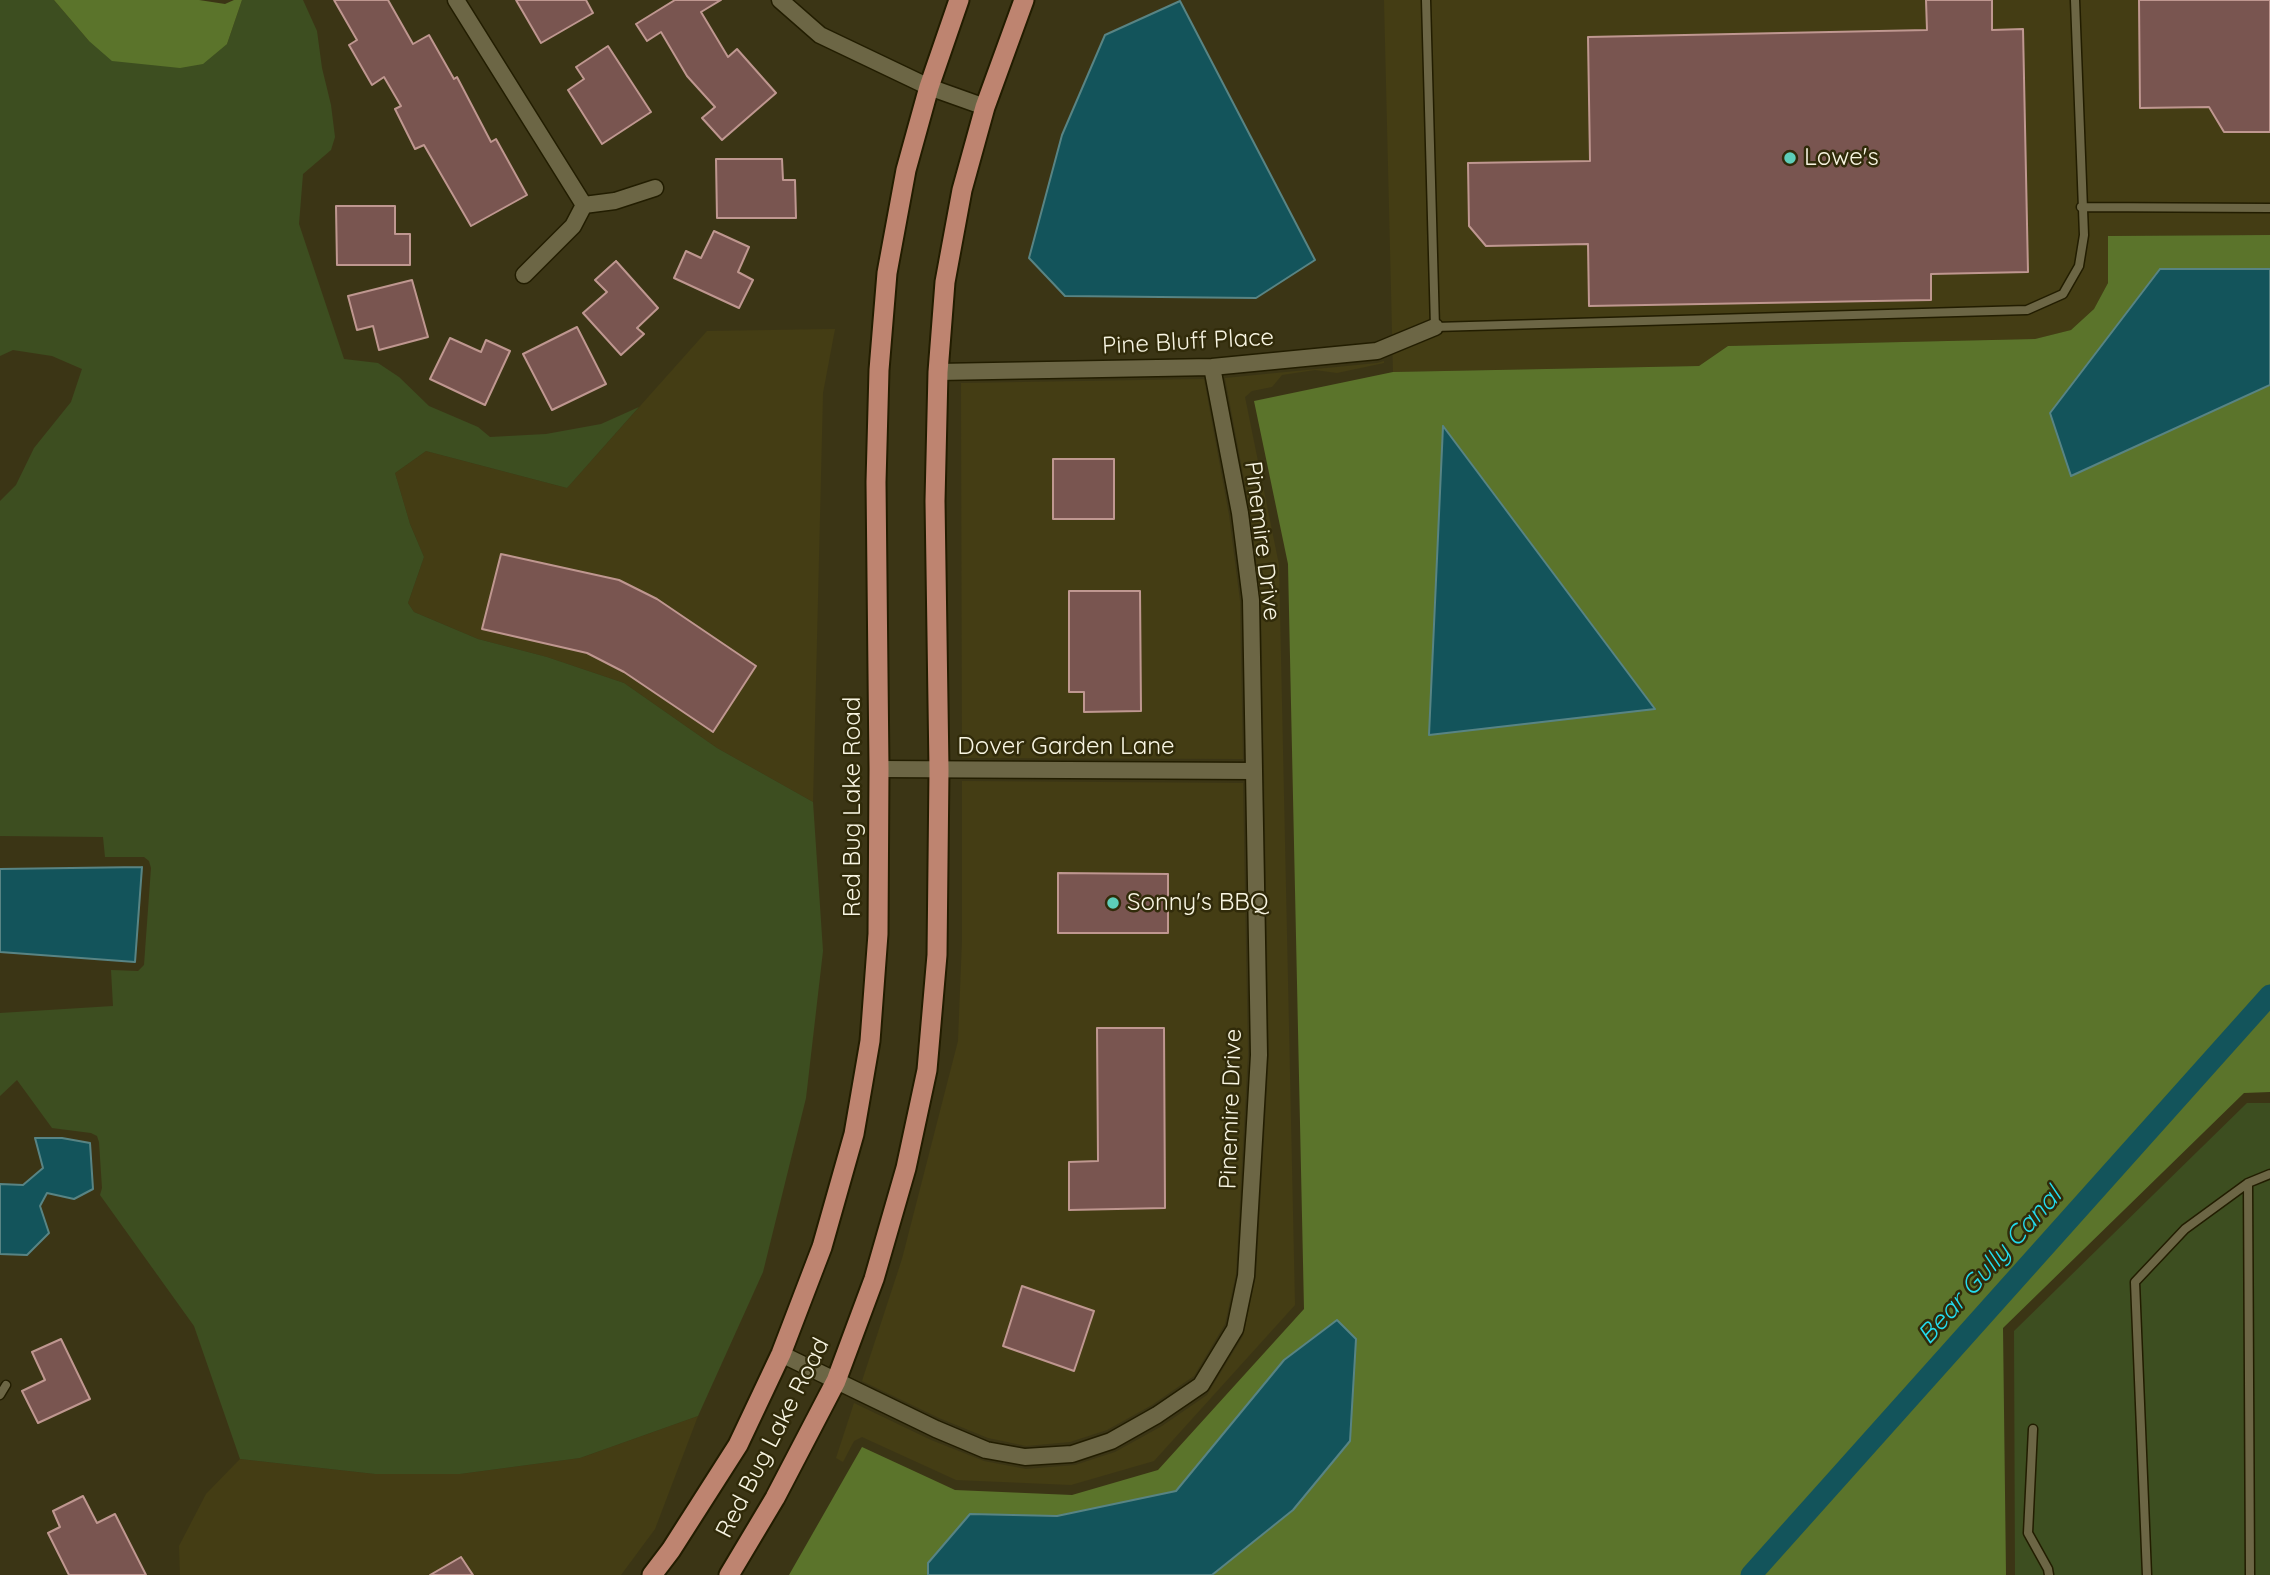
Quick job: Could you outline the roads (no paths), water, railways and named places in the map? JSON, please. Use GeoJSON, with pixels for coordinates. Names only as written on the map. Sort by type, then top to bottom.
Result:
{"type":"FeatureCollection","features":[{"type":"Feature","properties":{"kind":"main road","name":"Red Bug Lake Road"},"geometry":{"type":"LineString","coordinates":[[652,1575],[738,1445],[781,1354],[822,1247],[855,1135],[870,1041],[878,934],[876,482],[879,370],[889,260],[906,170],[929,87],[959,0]]}},
{"type":"Feature","properties":{"kind":"main road","name":"Red Bug Lake Road"},"geometry":{"type":"LineString","coordinates":[[729,1575],[775,1498],[836,1381],[874,1279],[906,1168],[927,1070],[937,955],[939,770],[935,501],[938,372],[947,269],[962,190],[985,107],[1024,0]]}},
{"type":"Feature","properties":{"kind":"street"},"geometry":{"type":"LineString","coordinates":[[456,0],[584,205]]}},
{"type":"Feature","properties":{"kind":"street"},"geometry":{"type":"LineString","coordinates":[[780,0],[820,35],[929,87],[985,107]]}},
{"type":"Feature","properties":{"kind":"street"},"geometry":{"type":"LineString","coordinates":[[584,205],[615,201],[655,188]]}},
{"type":"Feature","properties":{"kind":"street"},"geometry":{"type":"LineString","coordinates":[[524,275],[573,226],[584,205]]}},
{"type":"Feature","properties":{"kind":"street","name":"Pine Bluff Place"},"geometry":{"type":"LineString","coordinates":[[938,372],[1212,367],[1377,351],[1435,327]]}},
{"type":"Feature","properties":{"kind":"street","name":"Pinemire Drive"},"geometry":{"type":"LineString","coordinates":[[781,1354],[936,1429],[986,1450],[1025,1457],[1072,1454],[1111,1441],[1157,1415],[1201,1385],[1235,1329],[1246,1276],[1259,1055],[1251,600],[1240,513],[1212,367]]}},
{"type":"Feature","properties":{"kind":"street","name":"Dover Garden Lane"},"geometry":{"type":"LineString","coordinates":[[879,769],[1253,771]]}},
{"type":"Feature","properties":{"kind":"lane"},"geometry":{"type":"LineString","coordinates":[[1426,0],[1435,327],[2027,310],[2063,294],[2079,266],[2084,235],[2075,0]]}},
{"type":"Feature","properties":{"kind":"lane"},"geometry":{"type":"LineString","coordinates":[[2081,207],[2270,208]]}},
{"type":"Feature","properties":{"kind":"lane"},"geometry":{"type":"LineString","coordinates":[[2147,1575],[2135,1282],[2185,1229],[2248,1184],[2270,1174]]}},
{"type":"Feature","properties":{"kind":"lane"},"geometry":{"type":"LineString","coordinates":[[2248,1184],[2250,1575]]}},
{"type":"Feature","properties":{"kind":"lane"},"geometry":{"type":"LineString","coordinates":[[0,1395],[6,1385]]}},
{"type":"Feature","properties":{"kind":"lane"},"geometry":{"type":"LineString","coordinates":[[2033,1429],[2028,1533],[2049,1575]]}},
{"type":"Feature","properties":{"kind":"water"},"geometry":{"type":"Polygon","coordinates":[[[1180,1],[1315,260],[1256,298],[1065,296],[1029,258],[1062,135],[1105,35],[1180,1]]]}},
{"type":"Feature","properties":{"kind":"water"},"geometry":{"type":"Polygon","coordinates":[[[2160,269],[2270,269],[2270,385],[2071,476],[2050,413],[2160,269]]]}},
{"type":"Feature","properties":{"kind":"water"},"geometry":{"type":"Polygon","coordinates":[[[1443,426],[1655,709],[1429,735],[1443,426]]]}},
{"type":"Feature","properties":{"kind":"water"},"geometry":{"type":"Polygon","coordinates":[[[142,867],[135,962],[0,952],[0,869],[142,867]]]}},
{"type":"Feature","properties":{"kind":"water"},"geometry":{"type":"Polygon","coordinates":[[[35,1138],[62,1138],[90,1143],[93,1189],[74,1199],[47,1193],[40,1206],[49,1233],[27,1255],[0,1254],[0,1184],[23,1185],[43,1168],[35,1138]]]}},
{"type":"Feature","properties":{"kind":"water"},"geometry":{"type":"Polygon","coordinates":[[[1337,1320],[1356,1339],[1350,1441],[1293,1510],[1212,1575],[928,1575],[928,1563],[970,1514],[1057,1516],[1176,1491],[1284,1360],[1337,1320]]]}},
{"type":"Feature","properties":{"kind":"waterway","name":"Bear Gully Canal"},"geometry":{"type":"LineString","coordinates":[[1751,1575],[2270,995]]}},
{"type":"Feature","properties":{"kind":"place","name":"Lowe's"},"geometry":{"type":"Point","coordinates":[1790,158]}},
{"type":"Feature","properties":{"kind":"place","name":"Sonny's BBQ"},"geometry":{"type":"Point","coordinates":[1113,903]}}]}
